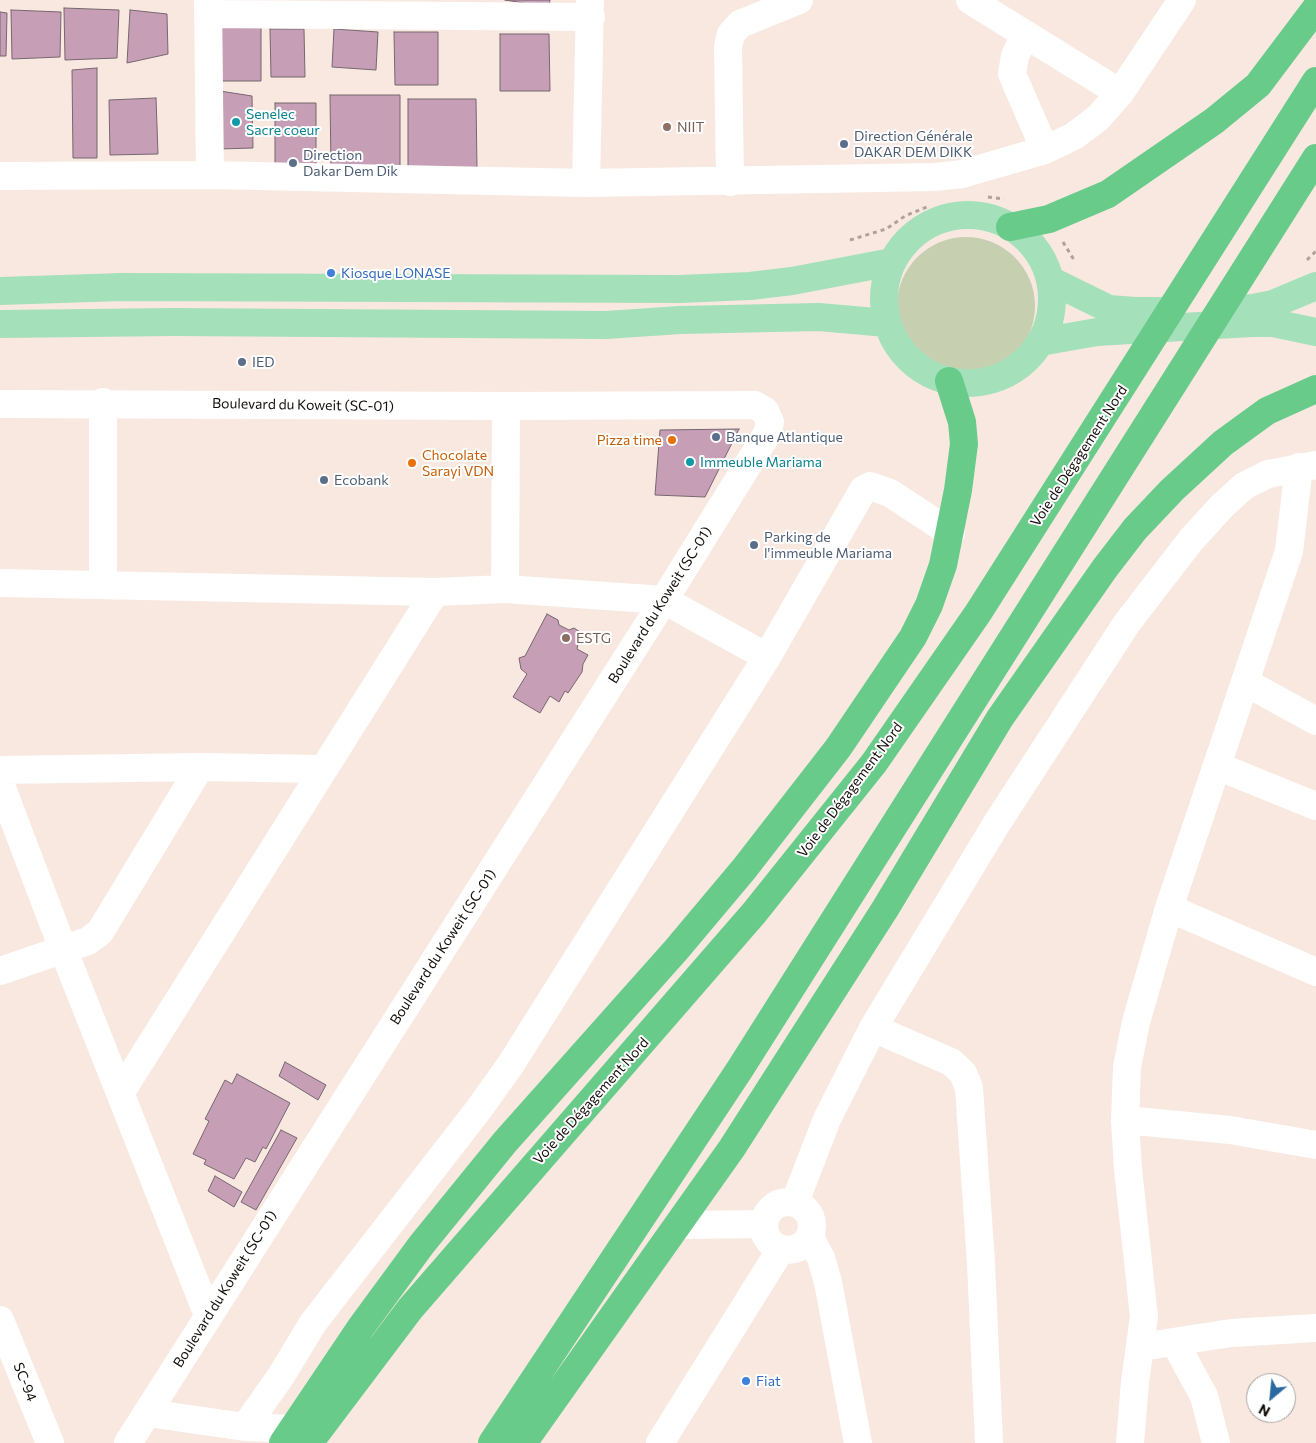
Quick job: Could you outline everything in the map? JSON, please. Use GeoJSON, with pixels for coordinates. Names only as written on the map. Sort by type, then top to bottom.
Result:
{"type":"FeatureCollection","features":[{"type":"Feature","properties":{"kind":"highway"},"geometry":{"type":"LineString","coordinates":[[1010,214],[1049,219],[1108,194],[1150,167],[1233,106],[1258,84],[1316,8]]}},
{"type":"Feature","properties":{"kind":"highway","name":"Voie de Dégagement Nord"},"geometry":{"type":"LineString","coordinates":[[294,1438],[410,1309],[541,1157],[663,1020],[754,913],[874,763],[978,613],[1316,82]]}},
{"type":"Feature","properties":{"kind":"highway"},"geometry":{"type":"LineString","coordinates":[[492,1443],[653,1202],[1316,158]]}},
{"type":"Feature","properties":{"kind":"highway"},"geometry":{"type":"LineString","coordinates":[[294,1438],[362,1327],[422,1244],[505,1142],[676,950],[838,748],[913,637],[929,605],[943,565],[951,533],[964,444],[962,422],[949,381]]}},
{"type":"Feature","properties":{"kind":"highway"},"geometry":{"type":"LineString","coordinates":[[523,1443],[732,1148],[885,909],[1000,718],[1105,568],[1135,529],[1166,496],[1223,443],[1267,411],[1316,389]]}},
{"type":"Feature","properties":{"kind":"main road"},"geometry":{"type":"LineString","coordinates":[[1010,214],[1024,237],[1036,249],[1050,280],[1051,308],[1049,322],[1040,342],[1028,359],[1011,372],[991,380],[970,383],[949,381],[922,369],[901,350],[887,323],[884,292],[892,262],[905,243],[917,233],[943,218],[966,215],[989,218],[1010,214]]}},
{"type":"Feature","properties":{"kind":"main road"},"geometry":{"type":"LineString","coordinates":[[0,290],[122,287],[680,289],[750,286],[826,276],[892,262]]}},
{"type":"Feature","properties":{"kind":"main road"},"geometry":{"type":"LineString","coordinates":[[1050,280],[1109,309],[1136,311],[1253,308],[1293,297],[1308,276]]}},
{"type":"Feature","properties":{"kind":"main road"},"geometry":{"type":"LineString","coordinates":[[0,324],[184,322],[606,324],[680,320],[819,317],[887,323]]}},
{"type":"Feature","properties":{"kind":"main road"},"geometry":{"type":"LineString","coordinates":[[1040,342],[1097,332],[1251,323],[1273,324],[1316,332]]}},
{"type":"Feature","properties":{"kind":"street"},"geometry":{"type":"LineString","coordinates":[[457,0],[485,15]]}},
{"type":"Feature","properties":{"kind":"street"},"geometry":{"type":"LineString","coordinates":[[730,182],[728,46],[731,34],[740,24],[799,0]]}},
{"type":"Feature","properties":{"kind":"street"},"geometry":{"type":"LineString","coordinates":[[970,0],[1120,93]]}},
{"type":"Feature","properties":{"kind":"street"},"geometry":{"type":"LineString","coordinates":[[0,176],[210,175],[586,184],[935,177],[979,184],[1074,136],[1098,118],[1120,93],[1182,0]]}},
{"type":"Feature","properties":{"kind":"street"},"geometry":{"type":"LineString","coordinates":[[210,175],[208,7],[337,8],[485,15],[591,8],[586,184]]}},
{"type":"Feature","properties":{"kind":"street"},"geometry":{"type":"LineString","coordinates":[[1026,34],[1015,56],[1012,74],[1045,150]]}},
{"type":"Feature","properties":{"kind":"street"},"geometry":{"type":"LineString","coordinates":[[103,402],[103,584]]}},
{"type":"Feature","properties":{"kind":"street","name":"Boulevard du Koweit (SC-01)"},"geometry":{"type":"LineString","coordinates":[[0,404],[103,402],[506,406],[755,405],[765,411],[770,422],[767,434],[664,600],[128,1443]]}},
{"type":"Feature","properties":{"kind":"street"},"geometry":{"type":"LineString","coordinates":[[505,589],[506,406]]}},
{"type":"Feature","properties":{"kind":"street"},"geometry":{"type":"LineString","coordinates":[[795,1202],[827,1119],[873,1028],[997,823],[1127,623],[1157,582],[1216,513],[1244,486],[1268,474],[1307,466],[1289,550],[1169,908],[1136,1022],[1127,1067],[1125,1120],[1144,1317],[1135,1382],[1130,1443]]}},
{"type":"Feature","properties":{"kind":"street"},"geometry":{"type":"LineString","coordinates":[[245,1427],[281,1376],[313,1324],[479,1109],[511,1064],[767,657],[863,490],[870,486],[890,493],[951,533]]}},
{"type":"Feature","properties":{"kind":"street"},"geometry":{"type":"LineString","coordinates":[[0,583],[435,592],[505,589],[664,600],[767,657]]}},
{"type":"Feature","properties":{"kind":"street"},"geometry":{"type":"LineString","coordinates":[[121,1092],[435,592]]}},
{"type":"Feature","properties":{"kind":"street"},"geometry":{"type":"LineString","coordinates":[[1245,682],[1316,721]]}},
{"type":"Feature","properties":{"kind":"street"},"geometry":{"type":"LineString","coordinates":[[1217,766],[1316,806]]}},
{"type":"Feature","properties":{"kind":"street"},"geometry":{"type":"LineString","coordinates":[[0,770],[200,767],[324,769]]}},
{"type":"Feature","properties":{"kind":"street"},"geometry":{"type":"LineString","coordinates":[[0,971],[88,941],[100,932],[200,767]]}},
{"type":"Feature","properties":{"kind":"street"},"geometry":{"type":"LineString","coordinates":[[0,783],[62,949],[121,1092],[208,1315]]}},
{"type":"Feature","properties":{"kind":"street"},"geometry":{"type":"LineString","coordinates":[[1169,908],[1316,972]]}},
{"type":"Feature","properties":{"kind":"street"},"geometry":{"type":"LineString","coordinates":[[873,1028],[951,1062],[963,1073],[969,1088],[981,1264],[989,1443]]}},
{"type":"Feature","properties":{"kind":"street"},"geometry":{"type":"LineString","coordinates":[[1125,1120],[1230,1130],[1316,1145]]}},
{"type":"Feature","properties":{"kind":"street"},"geometry":{"type":"LineString","coordinates":[[784,1202],[795,1202],[804,1208],[811,1217],[813,1227],[810,1238],[802,1246],[792,1250],[781,1249],[772,1244],[765,1235],[763,1224],[766,1214],[774,1206],[784,1202]]}},
{"type":"Feature","properties":{"kind":"street"},"geometry":{"type":"LineString","coordinates":[[679,1225],[763,1224]]}},
{"type":"Feature","properties":{"kind":"street"},"geometry":{"type":"LineString","coordinates":[[810,1238],[821,1258],[828,1282],[858,1443]]}},
{"type":"Feature","properties":{"kind":"street"},"geometry":{"type":"LineString","coordinates":[[660,1443],[781,1249]]}},
{"type":"Feature","properties":{"kind":"street","name":"SC-94"},"geometry":{"type":"LineString","coordinates":[[0,1320],[50,1443]]}},
{"type":"Feature","properties":{"kind":"street"},"geometry":{"type":"LineString","coordinates":[[1141,1347],[1231,1333],[1316,1328]]}},
{"type":"Feature","properties":{"kind":"street"},"geometry":{"type":"LineString","coordinates":[[1175,1343],[1204,1396],[1216,1443]]}},
{"type":"Feature","properties":{"kind":"street"},"geometry":{"type":"LineString","coordinates":[[148,1413],[245,1427],[294,1438]]}},
{"type":"Feature","properties":{"kind":"path"},"geometry":{"type":"LineString","coordinates":[[979,184],[1010,214]]}},
{"type":"Feature","properties":{"kind":"path"},"geometry":{"type":"LineString","coordinates":[[826,276],[850,240],[886,229],[905,216],[931,205]]}},
{"type":"Feature","properties":{"kind":"path"},"geometry":{"type":"LineString","coordinates":[[1049,219],[1078,268]]}},
{"type":"Feature","properties":{"kind":"path"},"geometry":{"type":"LineString","coordinates":[[1308,276],[1316,251]]}},
{"type":"Feature","properties":{"kind":"green space"},"geometry":{"type":"Polygon","coordinates":[[[966,237],[992,243],[1015,257],[1029,280],[1035,306],[1029,332],[1015,355],[992,369],[966,375],[940,369],[917,355],[903,332],[897,306],[903,280],[917,257],[940,243],[966,237]]]}},
{"type":"Feature","properties":{"kind":"building"},"geometry":{"type":"Polygon","coordinates":[[[505,0],[550,0],[549,7],[505,0]]]}},
{"type":"Feature","properties":{"kind":"building"},"geometry":{"type":"Polygon","coordinates":[[[64,8],[119,10],[117,58],[65,60],[64,8]]]}},
{"type":"Feature","properties":{"kind":"building"},"geometry":{"type":"Polygon","coordinates":[[[11,10],[61,12],[60,57],[12,59],[11,10]]]}},
{"type":"Feature","properties":{"kind":"building"},"geometry":{"type":"Polygon","coordinates":[[[130,10],[167,14],[168,54],[127,63],[130,10]]]}},
{"type":"Feature","properties":{"kind":"building"},"geometry":{"type":"Polygon","coordinates":[[[0,12],[7,13],[6,56],[0,56],[0,12]]]}},
{"type":"Feature","properties":{"kind":"building"},"geometry":{"type":"Polygon","coordinates":[[[220,17],[261,17],[261,81],[220,81],[220,17]]]}},
{"type":"Feature","properties":{"kind":"building"},"geometry":{"type":"Polygon","coordinates":[[[270,29],[304,29],[305,77],[271,77],[270,29]]]}},
{"type":"Feature","properties":{"kind":"building"},"geometry":{"type":"Polygon","coordinates":[[[334,29],[378,32],[376,70],[332,67],[334,29]]]}},
{"type":"Feature","properties":{"kind":"building"},"geometry":{"type":"Polygon","coordinates":[[[394,32],[438,32],[438,85],[395,85],[394,32]]]}},
{"type":"Feature","properties":{"kind":"building"},"geometry":{"type":"Polygon","coordinates":[[[500,34],[549,34],[550,91],[500,91],[500,34]]]}},
{"type":"Feature","properties":{"kind":"building"},"geometry":{"type":"Polygon","coordinates":[[[97,68],[97,158],[73,158],[72,70],[97,68]]]}},
{"type":"Feature","properties":{"kind":"building","name":"Senelec Sacre coeur"},"geometry":{"type":"Polygon","coordinates":[[[220,91],[252,96],[253,148],[219,149],[220,91]]]}},
{"type":"Feature","properties":{"kind":"building"},"geometry":{"type":"Polygon","coordinates":[[[330,95],[400,95],[400,169],[331,169],[330,95]]]}},
{"type":"Feature","properties":{"kind":"building"},"geometry":{"type":"Polygon","coordinates":[[[156,98],[158,154],[110,155],[109,100],[156,98]]]}},
{"type":"Feature","properties":{"kind":"building"},"geometry":{"type":"Polygon","coordinates":[[[408,99],[476,99],[477,169],[408,169],[408,99]]]}},
{"type":"Feature","properties":{"kind":"building"},"geometry":{"type":"Polygon","coordinates":[[[275,103],[316,103],[316,168],[275,169],[275,103]]]}},
{"type":"Feature","properties":{"kind":"building","name":"Immeuble Mariama"},"geometry":{"type":"Polygon","coordinates":[[[739,429],[705,497],[655,495],[660,430],[739,429]]]}},
{"type":"Feature","properties":{"kind":"building"},"geometry":{"type":"Polygon","coordinates":[[[547,614],[558,620],[559,625],[569,630],[574,628],[586,636],[583,643],[578,644],[577,649],[588,655],[583,664],[582,672],[568,693],[565,691],[559,702],[550,696],[540,713],[513,697],[527,674],[521,669],[519,658],[525,656],[547,614]]]}},
{"type":"Feature","properties":{"kind":"building"},"geometry":{"type":"Polygon","coordinates":[[[285,1062],[326,1085],[318,1100],[279,1076],[285,1062]]]}},
{"type":"Feature","properties":{"kind":"building"},"geometry":{"type":"Polygon","coordinates":[[[237,1074],[290,1103],[266,1149],[263,1147],[255,1162],[246,1158],[234,1179],[204,1164],[206,1160],[193,1154],[209,1121],[205,1119],[225,1080],[232,1084],[237,1074]]]}},
{"type":"Feature","properties":{"kind":"building"},"geometry":{"type":"Polygon","coordinates":[[[281,1130],[297,1138],[256,1210],[241,1202],[281,1130]]]}},
{"type":"Feature","properties":{"kind":"building"},"geometry":{"type":"Polygon","coordinates":[[[215,1176],[242,1192],[234,1207],[208,1191],[215,1176]]]}},
{"type":"Feature","properties":{"kind":"place","name":"Senelec Sacre coeur"},"geometry":{"type":"Point","coordinates":[236,122]}},
{"type":"Feature","properties":{"kind":"place","name":"NIIT"},"geometry":{"type":"Point","coordinates":[667,127]}},
{"type":"Feature","properties":{"kind":"place","name":"Direction Générale DAKAR DEM DIKK"},"geometry":{"type":"Point","coordinates":[844,144]}},
{"type":"Feature","properties":{"kind":"place","name":"Direction Dakar Dem Dik"},"geometry":{"type":"Point","coordinates":[293,163]}},
{"type":"Feature","properties":{"kind":"place","name":"Kiosque LONASE"},"geometry":{"type":"Point","coordinates":[331,273]}},
{"type":"Feature","properties":{"kind":"place","name":"IED"},"geometry":{"type":"Point","coordinates":[242,362]}},
{"type":"Feature","properties":{"kind":"place","name":"Banque Atlantique"},"geometry":{"type":"Point","coordinates":[716,437]}},
{"type":"Feature","properties":{"kind":"place","name":"Pizza time"},"geometry":{"type":"Point","coordinates":[672,440]}},
{"type":"Feature","properties":{"kind":"place","name":"Immeuble Mariama"},"geometry":{"type":"Point","coordinates":[690,462]}},
{"type":"Feature","properties":{"kind":"place","name":"Chocolate Sarayi VDN"},"geometry":{"type":"Point","coordinates":[412,463]}},
{"type":"Feature","properties":{"kind":"place","name":"Ecobank"},"geometry":{"type":"Point","coordinates":[324,480]}},
{"type":"Feature","properties":{"kind":"place","name":"Parking de l'immeuble Mariama"},"geometry":{"type":"Point","coordinates":[754,545]}},
{"type":"Feature","properties":{"kind":"place","name":"ESTG"},"geometry":{"type":"Point","coordinates":[566,638]}},
{"type":"Feature","properties":{"kind":"place","name":"Fiat"},"geometry":{"type":"Point","coordinates":[746,1381]}}]}
